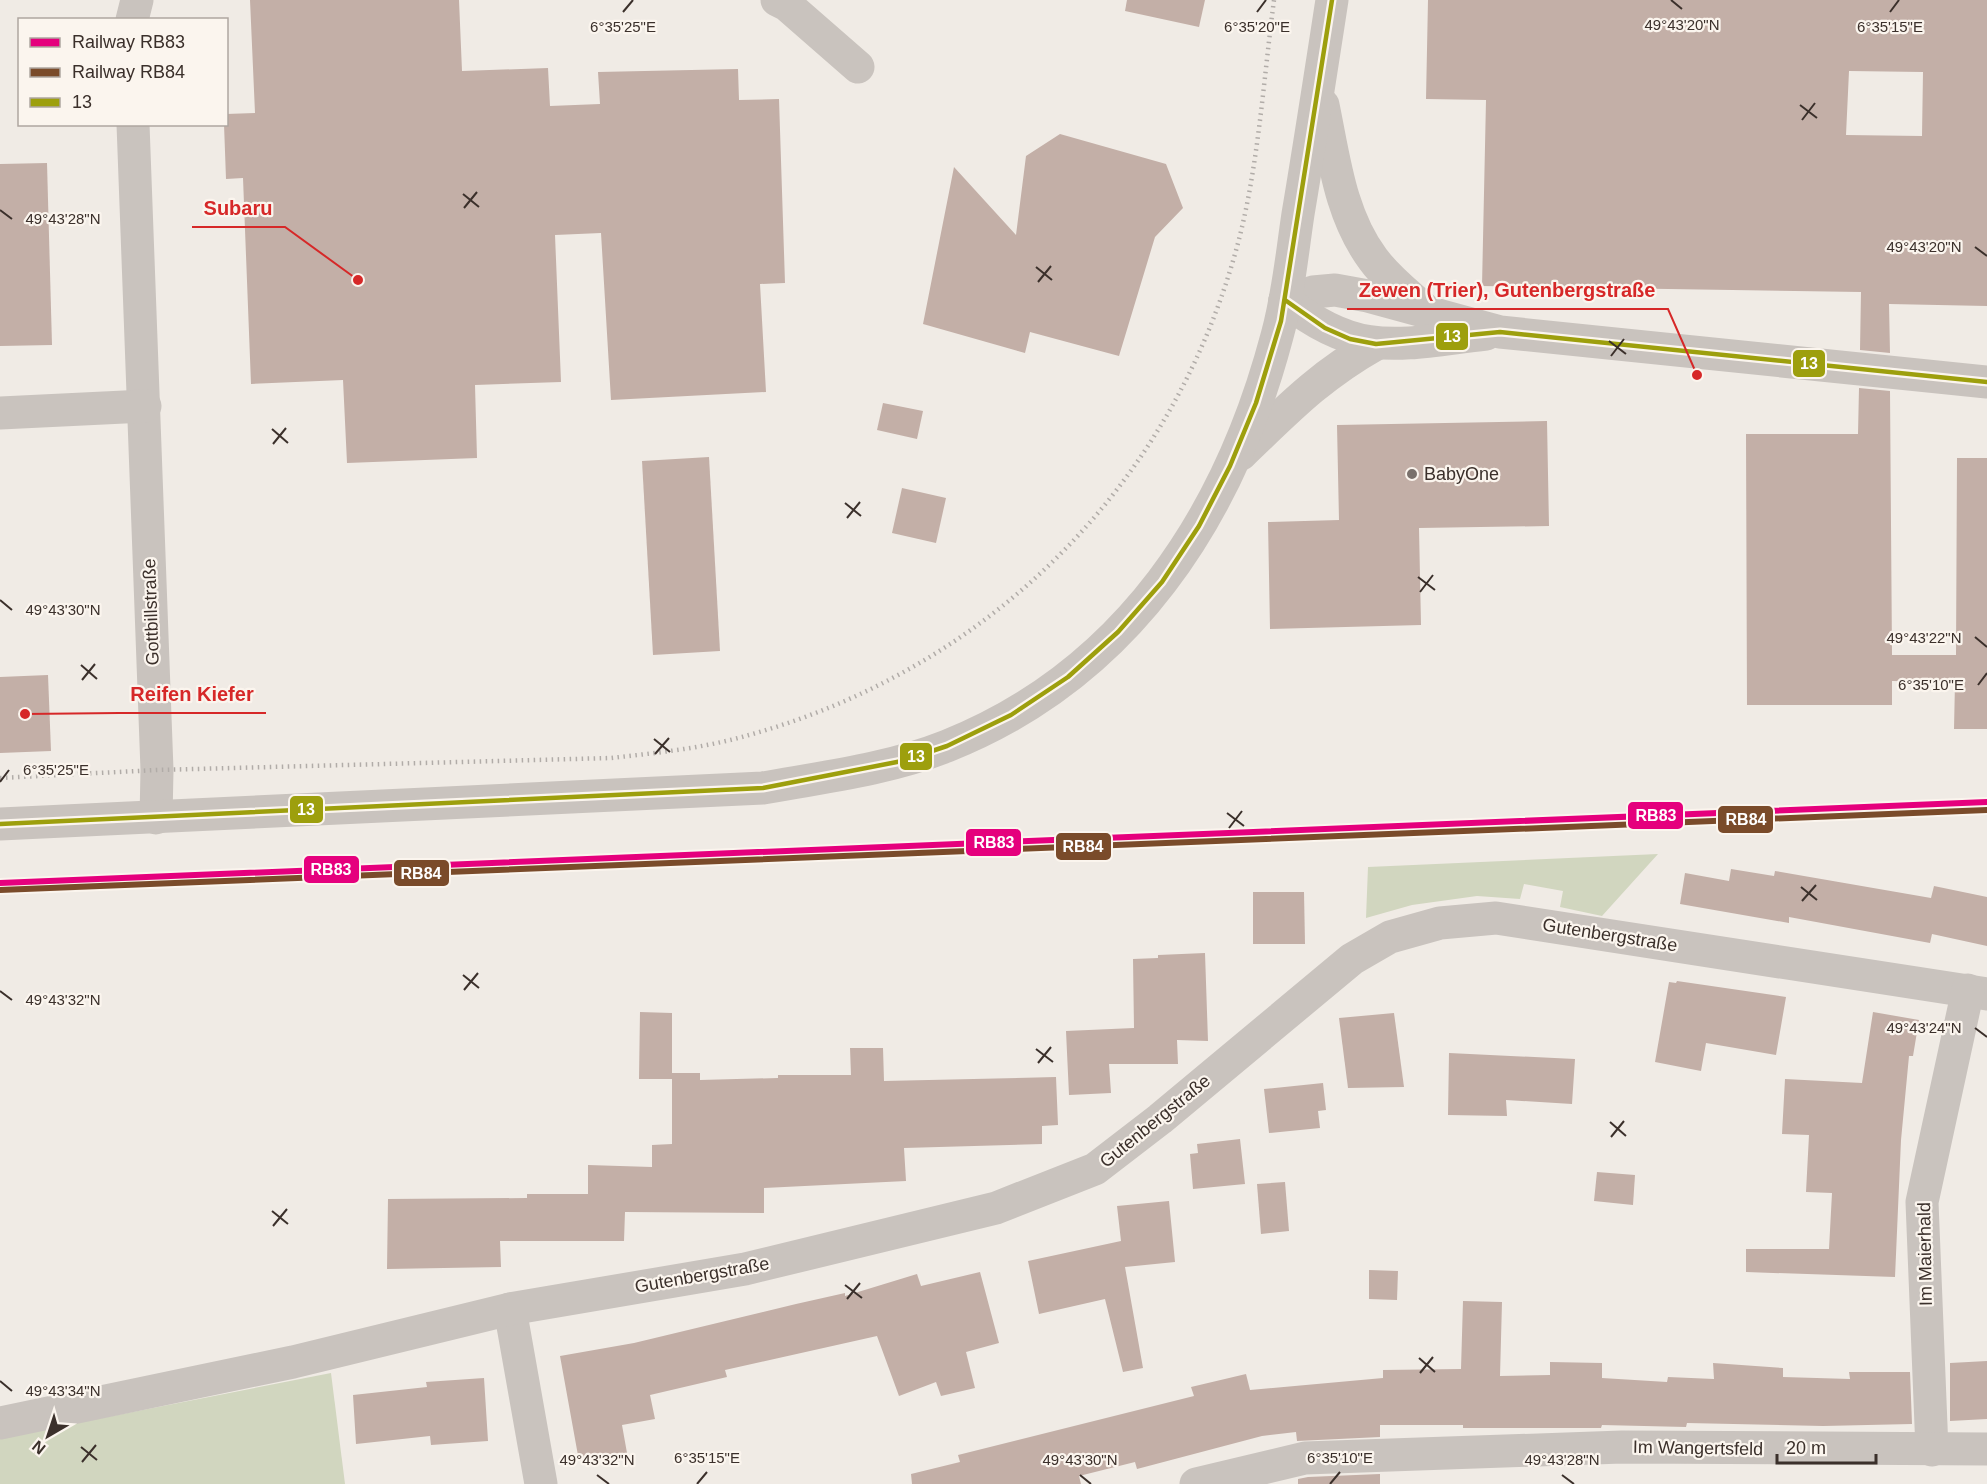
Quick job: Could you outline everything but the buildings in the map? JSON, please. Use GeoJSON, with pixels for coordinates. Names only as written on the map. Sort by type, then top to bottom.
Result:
{"type":"FeatureCollection","features":[{"type":"Feature","properties":{"kind":"street"},"geometry":{"type":"LineString","coordinates":[[132,18],[137,0]]}},
{"type":"Feature","properties":{"kind":"street"},"geometry":{"type":"LineString","coordinates":[[777,0],[787,5],[858,67]]}},
{"type":"Feature","properties":{"kind":"street"},"geometry":{"type":"LineString","coordinates":[[0,824],[763,788],[861,771],[947,746],[1033,702],[1098,652],[1126,625],[1160,586],[1192,541],[1233,461],[1257,400],[1278,335],[1332,0]]}},
{"type":"Feature","properties":{"kind":"street"},"geometry":{"type":"LineString","coordinates":[[1319,86],[1344,200],[1355,231],[1380,268],[1426,311]]}},
{"type":"Feature","properties":{"kind":"street","name":"Gottbillstraße"},"geometry":{"type":"LineString","coordinates":[[133,126],[145,406],[156,818]]}},
{"type":"Feature","properties":{"kind":"street"},"geometry":{"type":"LineString","coordinates":[[1285,300],[1313,292],[1335,290],[1426,311],[1500,332],[1987,382]]}},
{"type":"Feature","properties":{"kind":"street"},"geometry":{"type":"LineString","coordinates":[[1285,300],[1325,328],[1350,339],[1376,344],[1500,332]]}},
{"type":"Feature","properties":{"kind":"street"},"geometry":{"type":"LineString","coordinates":[[1233,461],[1309,388],[1347,360],[1376,344]]}},
{"type":"Feature","properties":{"kind":"street"},"geometry":{"type":"LineString","coordinates":[[0,413],[145,406]]}},
{"type":"Feature","properties":{"kind":"street","name":"Gutenbergstraße"},"geometry":{"type":"LineString","coordinates":[[0,1423],[294,1362],[510,1309],[745,1269],[996,1208],[1095,1169],[1160,1119],[1352,958],[1390,937],[1440,923],[1496,918],[1977,992]]}},
{"type":"Feature","properties":{"kind":"street","name":"Im Maierhald"},"geometry":{"type":"LineString","coordinates":[[1932,1450],[1922,1202],[1977,992]]}},
{"type":"Feature","properties":{"kind":"street"},"geometry":{"type":"LineString","coordinates":[[510,1309],[541,1484]]}},
{"type":"Feature","properties":{"kind":"street","name":"Im Wangertsfeld"},"geometry":{"type":"LineString","coordinates":[[1196,1484],[1305,1458],[1622,1447],[1987,1449]]}},
{"type":"Feature","properties":{"kind":"green space"},"geometry":{"type":"Polygon","coordinates":[[[1658,854],[1602,916],[1560,907],[1563,891],[1524,884],[1520,899],[1477,896],[1412,905],[1366,918],[1368,867],[1658,854]]]}},
{"type":"Feature","properties":{"kind":"green space"},"geometry":{"type":"Polygon","coordinates":[[[331,1373],[345,1484],[0,1484],[0,1438],[331,1373]]]}},
{"type":"Feature","properties":{"kind":"railway"},"geometry":{"type":"LineString","coordinates":[[0,778],[157,770],[611,758],[645,754],[698,747],[749,735],[835,705],[916,665],[989,616],[1056,559],[1114,493],[1164,420],[1205,340],[1243,224],[1255,160],[1274,0]]}},
{"type":"Feature","properties":{"kind":"rail line","name":"RB83"},"geometry":{"type":"LineString","coordinates":[[0,883],[1987,802]]}},
{"type":"Feature","properties":{"kind":"rail line","name":"RB84"},"geometry":{"type":"LineString","coordinates":[[0,890],[1987,810]]}},
{"type":"Feature","properties":{"kind":"transit line","name":"13"},"geometry":{"type":"LineString","coordinates":[[0,824],[763,788],[902,761],[947,746],[1011,715],[1068,677],[1118,632],[1162,582],[1199,526],[1230,466],[1256,403],[1281,321],[1332,0]]}},
{"type":"Feature","properties":{"kind":"transit line","name":"13"},"geometry":{"type":"LineString","coordinates":[[1285,300],[1325,328],[1350,339],[1376,344],[1500,332],[1987,382]]}},
{"type":"Feature","properties":{"kind":"place","name":"Subaru"},"geometry":{"type":"Point","coordinates":[358,280]}},
{"type":"Feature","properties":{"kind":"place","name":"Zewen (Trier), Gutenbergstraße"},"geometry":{"type":"Point","coordinates":[1697,375]}},
{"type":"Feature","properties":{"kind":"place","name":"BabyOne"},"geometry":{"type":"Point","coordinates":[1412,474]}},
{"type":"Feature","properties":{"kind":"place","name":"Reifen Kiefer"},"geometry":{"type":"Point","coordinates":[25,714]}}]}
